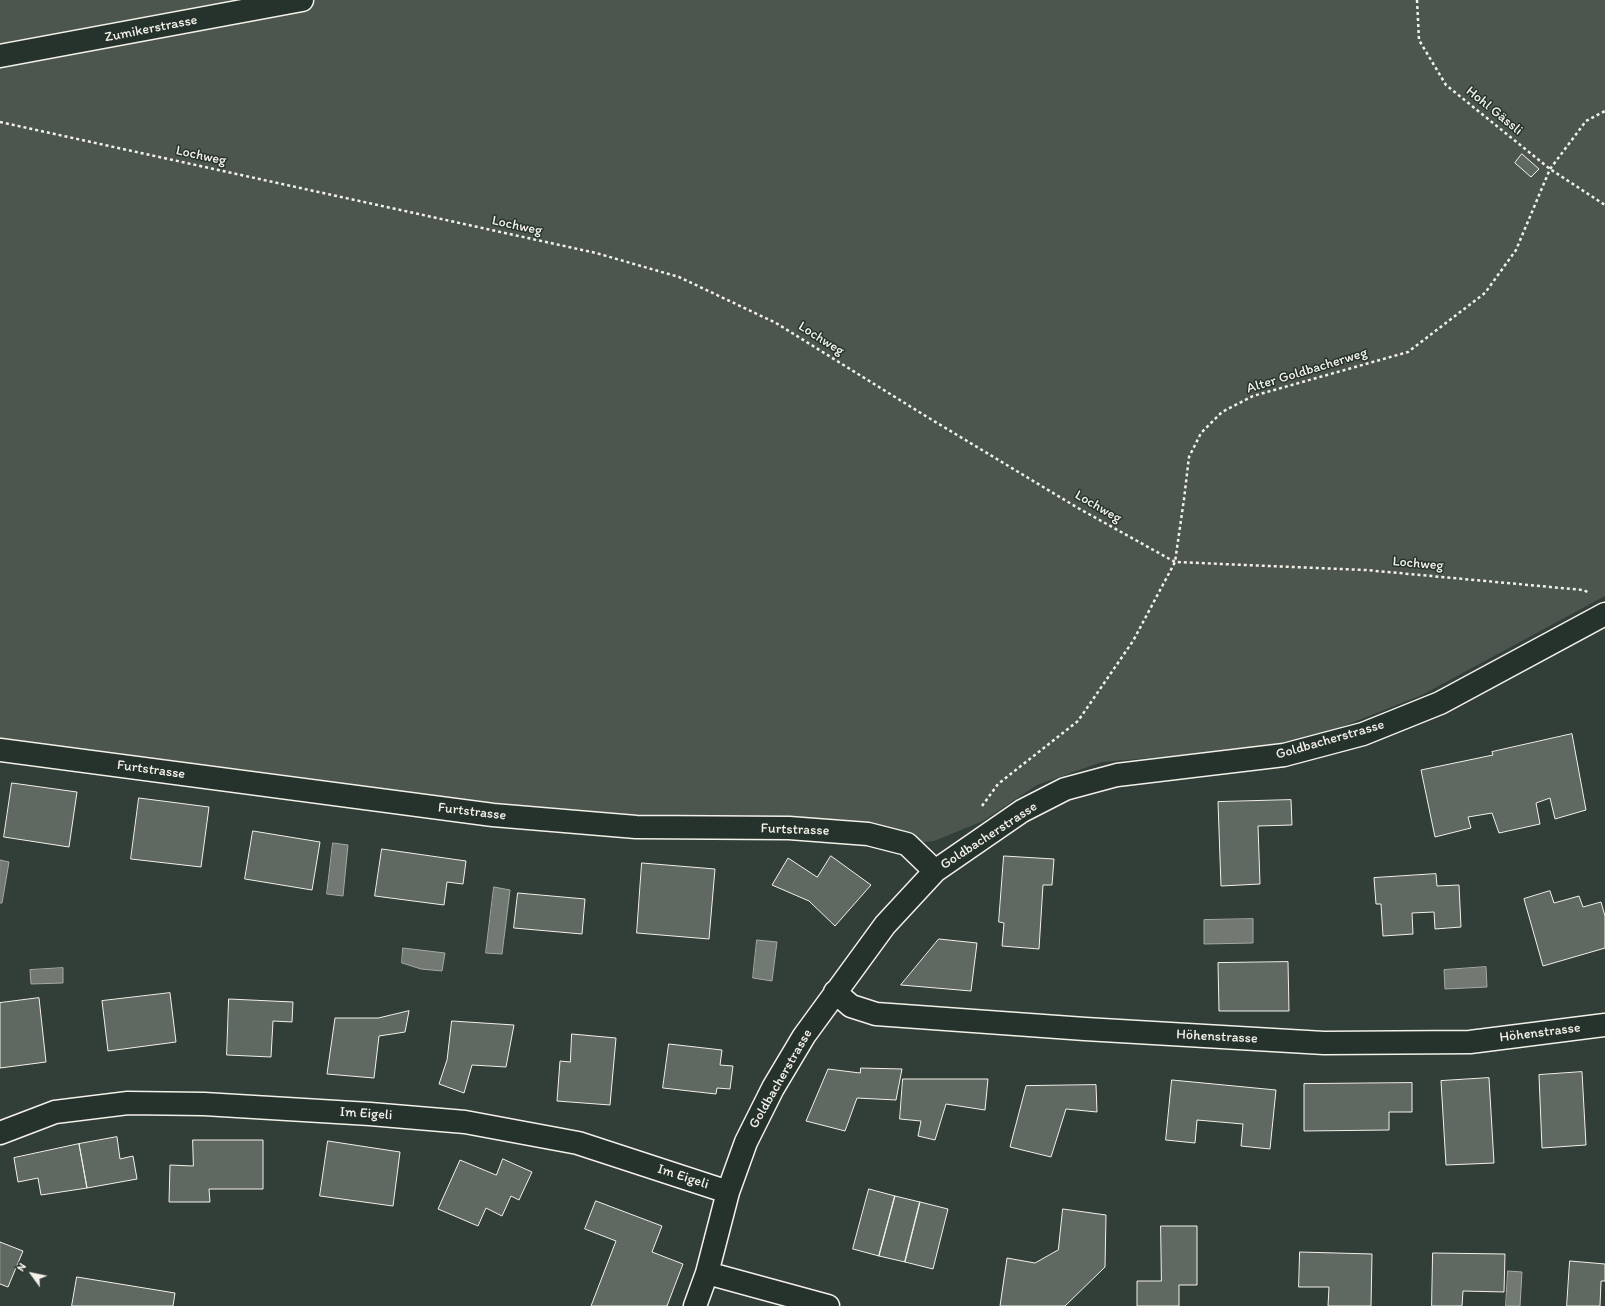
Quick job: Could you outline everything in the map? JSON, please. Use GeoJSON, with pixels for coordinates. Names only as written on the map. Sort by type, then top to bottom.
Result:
{"type":"FeatureCollection","features":[{"type":"Feature","properties":{"kind":"street","name":"Zumikerstrasse"},"geometry":{"type":"LineString","coordinates":[[0,56],[302,0]]}},
{"type":"Feature","properties":{"kind":"street","name":"Goldbacherstrasse"},"geometry":{"type":"LineString","coordinates":[[695,1306],[707,1273],[728,1192],[746,1142],[773,1088],[804,1036],[835,992],[885,925],[934,871],[1022,811],[1065,789],[1117,775],[1284,755],[1363,734],[1440,704],[1605,614]]}},
{"type":"Feature","properties":{"kind":"street","name":"Furtstrasse"},"geometry":{"type":"LineString","coordinates":[[0,750],[493,815],[636,827],[789,828],[868,834],[907,844],[934,871]]}},
{"type":"Feature","properties":{"kind":"street","name":"Höhenstrasse"},"geometry":{"type":"LineString","coordinates":[[835,992],[851,1006],[876,1014],[1085,1029],[1324,1043],[1470,1042],[1605,1025]]}},
{"type":"Feature","properties":{"kind":"street","name":"Im Eigeli"},"geometry":{"type":"LineString","coordinates":[[0,1133],[55,1112],[128,1103],[204,1104],[465,1122],[578,1142],[728,1192]]}},
{"type":"Feature","properties":{"kind":"street"},"geometry":{"type":"LineString","coordinates":[[707,1273],[828,1306]]}},
{"type":"Feature","properties":{"kind":"path","name":"Hohl Gässli"},"geometry":{"type":"LineString","coordinates":[[1418,0],[1419,40],[1446,85],[1550,169],[1605,205]]}},
{"type":"Feature","properties":{"kind":"path","name":"Alter Goldbacherweg"},"geometry":{"type":"LineString","coordinates":[[980,809],[998,784],[1078,721],[1133,641],[1175,562],[1189,457],[1202,433],[1222,412],[1253,396],[1408,352],[1485,293],[1516,250],[1550,169],[1586,121],[1605,111]]}},
{"type":"Feature","properties":{"kind":"path","name":"Lochweg"},"geometry":{"type":"LineString","coordinates":[[0,122],[596,253],[679,277],[776,323],[917,411],[1078,508],[1175,562],[1366,570],[1583,590],[1591,593]]}},
{"type":"Feature","properties":{"kind":"shaded area"},"geometry":{"type":"Polygon","coordinates":[[[0,0],[1605,0],[1605,596],[1422,695],[1331,731],[1254,749],[1102,762],[1037,785],[983,821],[934,841],[907,844],[636,827],[0,750],[0,0]]]}},
{"type":"Feature","properties":{"kind":"shaded area"},"geometry":{"type":"Polygon","coordinates":[[[333,843],[348,845],[343,896],[327,894],[333,843]]]}},
{"type":"Feature","properties":{"kind":"shaded area"},"geometry":{"type":"Polygon","coordinates":[[[0,860],[9,862],[2,903],[0,903],[0,860]]]}},
{"type":"Feature","properties":{"kind":"shaded area"},"geometry":{"type":"Polygon","coordinates":[[[494,887],[510,890],[502,954],[486,953],[494,887]]]}},
{"type":"Feature","properties":{"kind":"shaded area"},"geometry":{"type":"Polygon","coordinates":[[[1253,919],[1253,943],[1204,944],[1204,920],[1253,919]]]}},
{"type":"Feature","properties":{"kind":"shaded area"},"geometry":{"type":"Polygon","coordinates":[[[757,940],[777,942],[772,981],[753,978],[757,940]]]}},
{"type":"Feature","properties":{"kind":"shaded area"},"geometry":{"type":"Polygon","coordinates":[[[403,948],[445,953],[442,971],[421,969],[402,963],[403,948]]]}},
{"type":"Feature","properties":{"kind":"shaded area"},"geometry":{"type":"Polygon","coordinates":[[[1486,967],[1487,987],[1445,989],[1444,970],[1486,967]]]}},
{"type":"Feature","properties":{"kind":"shaded area"},"geometry":{"type":"Polygon","coordinates":[[[63,968],[63,983],[31,984],[30,970],[63,968]]]}},
{"type":"Feature","properties":{"kind":"shaded area"},"geometry":{"type":"Polygon","coordinates":[[[1508,1271],[1522,1272],[1520,1306],[1506,1306],[1508,1271]]]}},
{"type":"Feature","properties":{"kind":"building"},"geometry":{"type":"Polygon","coordinates":[[[1522,154],[1539,169],[1531,177],[1515,163],[1522,154]]]}},
{"type":"Feature","properties":{"kind":"building"},"geometry":{"type":"Polygon","coordinates":[[[1572,734],[1586,810],[1555,819],[1550,798],[1536,803],[1540,824],[1499,833],[1492,813],[1468,817],[1471,828],[1435,837],[1421,770],[1493,755],[1492,752],[1572,734]]]}},
{"type":"Feature","properties":{"kind":"building"},"geometry":{"type":"Polygon","coordinates":[[[12,783],[77,792],[69,847],[4,837],[12,783]]]}},
{"type":"Feature","properties":{"kind":"building"},"geometry":{"type":"Polygon","coordinates":[[[139,798],[209,807],[201,867],[131,859],[139,798]]]}},
{"type":"Feature","properties":{"kind":"building"},"geometry":{"type":"Polygon","coordinates":[[[1291,800],[1292,825],[1258,826],[1260,884],[1221,886],[1218,802],[1291,800]]]}},
{"type":"Feature","properties":{"kind":"building"},"geometry":{"type":"Polygon","coordinates":[[[253,831],[320,842],[312,890],[245,879],[253,831]]]}},
{"type":"Feature","properties":{"kind":"building"},"geometry":{"type":"Polygon","coordinates":[[[382,849],[466,861],[463,884],[447,882],[444,905],[375,896],[382,849]]]}},
{"type":"Feature","properties":{"kind":"building"},"geometry":{"type":"Polygon","coordinates":[[[831,856],[871,885],[835,926],[809,901],[772,885],[788,858],[817,877],[831,856]]]}},
{"type":"Feature","properties":{"kind":"building"},"geometry":{"type":"Polygon","coordinates":[[[1004,856],[1054,859],[1052,885],[1043,885],[1039,949],[1002,946],[1004,923],[999,922],[1004,856]]]}},
{"type":"Feature","properties":{"kind":"building"},"geometry":{"type":"Polygon","coordinates":[[[642,863],[715,869],[709,939],[637,933],[642,863]]]}},
{"type":"Feature","properties":{"kind":"building"},"geometry":{"type":"Polygon","coordinates":[[[1436,874],[1437,886],[1459,885],[1461,927],[1435,929],[1434,912],[1412,913],[1413,934],[1383,936],[1381,904],[1376,904],[1374,878],[1436,874]]]}},
{"type":"Feature","properties":{"kind":"building"},"geometry":{"type":"Polygon","coordinates":[[[1550,891],[1554,903],[1579,896],[1583,907],[1601,902],[1605,916],[1605,948],[1543,966],[1524,899],[1550,891]]]}},
{"type":"Feature","properties":{"kind":"building"},"geometry":{"type":"Polygon","coordinates":[[[518,893],[585,899],[582,934],[514,928],[518,893]]]}},
{"type":"Feature","properties":{"kind":"building"},"geometry":{"type":"Polygon","coordinates":[[[939,939],[977,943],[971,991],[901,985],[939,939]]]}},
{"type":"Feature","properties":{"kind":"building"},"geometry":{"type":"Polygon","coordinates":[[[1288,962],[1289,1011],[1219,1011],[1218,963],[1288,962]]]}},
{"type":"Feature","properties":{"kind":"building"},"geometry":{"type":"Polygon","coordinates":[[[170,993],[176,1042],[108,1051],[102,1001],[170,993]]]}},
{"type":"Feature","properties":{"kind":"building"},"geometry":{"type":"Polygon","coordinates":[[[39,998],[46,1062],[0,1068],[0,1003],[39,998]]]}},
{"type":"Feature","properties":{"kind":"building"},"geometry":{"type":"Polygon","coordinates":[[[229,999],[293,1002],[292,1022],[273,1021],[271,1057],[227,1055],[229,999]]]}},
{"type":"Feature","properties":{"kind":"building"},"geometry":{"type":"Polygon","coordinates":[[[409,1011],[405,1032],[379,1036],[374,1078],[327,1074],[335,1018],[378,1018],[409,1011]]]}},
{"type":"Feature","properties":{"kind":"building"},"geometry":{"type":"Polygon","coordinates":[[[452,1021],[514,1025],[506,1067],[472,1065],[464,1093],[439,1084],[447,1060],[452,1021]]]}},
{"type":"Feature","properties":{"kind":"building"},"geometry":{"type":"Polygon","coordinates":[[[572,1034],[616,1038],[610,1105],[557,1101],[560,1061],[570,1062],[572,1034]]]}},
{"type":"Feature","properties":{"kind":"building"},"geometry":{"type":"Polygon","coordinates":[[[669,1044],[722,1050],[720,1065],[733,1066],[730,1089],[717,1088],[716,1094],[663,1088],[669,1044]]]}},
{"type":"Feature","properties":{"kind":"building"},"geometry":{"type":"Polygon","coordinates":[[[861,1068],[902,1069],[896,1100],[857,1098],[845,1131],[806,1121],[828,1069],[860,1073],[861,1068]]]}},
{"type":"Feature","properties":{"kind":"building"},"geometry":{"type":"Polygon","coordinates":[[[1582,1072],[1586,1145],[1542,1148],[1539,1075],[1582,1072]]]}},
{"type":"Feature","properties":{"kind":"building"},"geometry":{"type":"Polygon","coordinates":[[[1489,1078],[1494,1163],[1446,1165],[1441,1081],[1489,1078]]]}},
{"type":"Feature","properties":{"kind":"building"},"geometry":{"type":"Polygon","coordinates":[[[903,1079],[988,1079],[985,1110],[946,1104],[935,1140],[918,1136],[921,1121],[900,1119],[903,1079]]]}},
{"type":"Feature","properties":{"kind":"building"},"geometry":{"type":"Polygon","coordinates":[[[1172,1080],[1276,1090],[1270,1149],[1241,1146],[1243,1124],[1197,1120],[1195,1143],[1166,1140],[1172,1080]]]}},
{"type":"Feature","properties":{"kind":"building"},"geometry":{"type":"Polygon","coordinates":[[[1412,1083],[1412,1112],[1389,1112],[1389,1130],[1304,1131],[1304,1084],[1412,1083]]]}},
{"type":"Feature","properties":{"kind":"building"},"geometry":{"type":"Polygon","coordinates":[[[1096,1085],[1097,1112],[1066,1109],[1051,1157],[1010,1147],[1026,1086],[1096,1085]]]}},
{"type":"Feature","properties":{"kind":"building"},"geometry":{"type":"Polygon","coordinates":[[[117,1137],[120,1159],[133,1156],[137,1179],[87,1188],[79,1144],[117,1137]]]}},
{"type":"Feature","properties":{"kind":"building"},"geometry":{"type":"Polygon","coordinates":[[[193,1140],[263,1140],[263,1189],[209,1189],[210,1202],[169,1202],[170,1165],[193,1166],[193,1140]]]}},
{"type":"Feature","properties":{"kind":"building"},"geometry":{"type":"Polygon","coordinates":[[[328,1141],[400,1152],[393,1206],[320,1196],[328,1141]]]}},
{"type":"Feature","properties":{"kind":"building"},"geometry":{"type":"Polygon","coordinates":[[[79,1144],[87,1188],[41,1195],[38,1178],[18,1182],[14,1158],[79,1144]]]}},
{"type":"Feature","properties":{"kind":"building"},"geometry":{"type":"Polygon","coordinates":[[[503,1159],[532,1172],[519,1200],[511,1196],[502,1216],[486,1208],[478,1226],[438,1209],[460,1160],[496,1175],[503,1159]]]}},
{"type":"Feature","properties":{"kind":"building"},"geometry":{"type":"Polygon","coordinates":[[[869,1189],[895,1196],[879,1256],[853,1249],[869,1189]]]}},
{"type":"Feature","properties":{"kind":"building"},"geometry":{"type":"Polygon","coordinates":[[[895,1196],[920,1202],[905,1262],[879,1256],[895,1196]]]}},
{"type":"Feature","properties":{"kind":"building"},"geometry":{"type":"Polygon","coordinates":[[[596,1201],[662,1226],[652,1252],[683,1264],[667,1306],[591,1306],[616,1241],[585,1229],[596,1201]]]}},
{"type":"Feature","properties":{"kind":"building"},"geometry":{"type":"Polygon","coordinates":[[[920,1202],[948,1209],[933,1269],[905,1262],[920,1202]]]}},
{"type":"Feature","properties":{"kind":"building"},"geometry":{"type":"Polygon","coordinates":[[[1063,1209],[1106,1215],[1105,1267],[1065,1306],[1000,1306],[1007,1258],[1035,1263],[1058,1250],[1063,1209]]]}},
{"type":"Feature","properties":{"kind":"building"},"geometry":{"type":"Polygon","coordinates":[[[1161,1226],[1197,1226],[1197,1285],[1179,1285],[1179,1306],[1137,1306],[1137,1281],[1161,1281],[1161,1226]]]}},
{"type":"Feature","properties":{"kind":"building"},"geometry":{"type":"Polygon","coordinates":[[[0,1242],[23,1251],[8,1287],[0,1284],[0,1242]]]}},
{"type":"Feature","properties":{"kind":"building"},"geometry":{"type":"Polygon","coordinates":[[[1300,1252],[1372,1254],[1371,1306],[1328,1306],[1329,1287],[1299,1287],[1300,1252]]]}},
{"type":"Feature","properties":{"kind":"building"},"geometry":{"type":"Polygon","coordinates":[[[1433,1253],[1505,1254],[1504,1292],[1463,1291],[1462,1306],[1432,1306],[1433,1253]]]}},
{"type":"Feature","properties":{"kind":"building"},"geometry":{"type":"Polygon","coordinates":[[[1570,1261],[1605,1264],[1605,1281],[1601,1281],[1600,1306],[1567,1306],[1570,1261]]]}},
{"type":"Feature","properties":{"kind":"building"},"geometry":{"type":"Polygon","coordinates":[[[77,1277],[175,1293],[173,1306],[72,1306],[77,1277]]]}}]}
